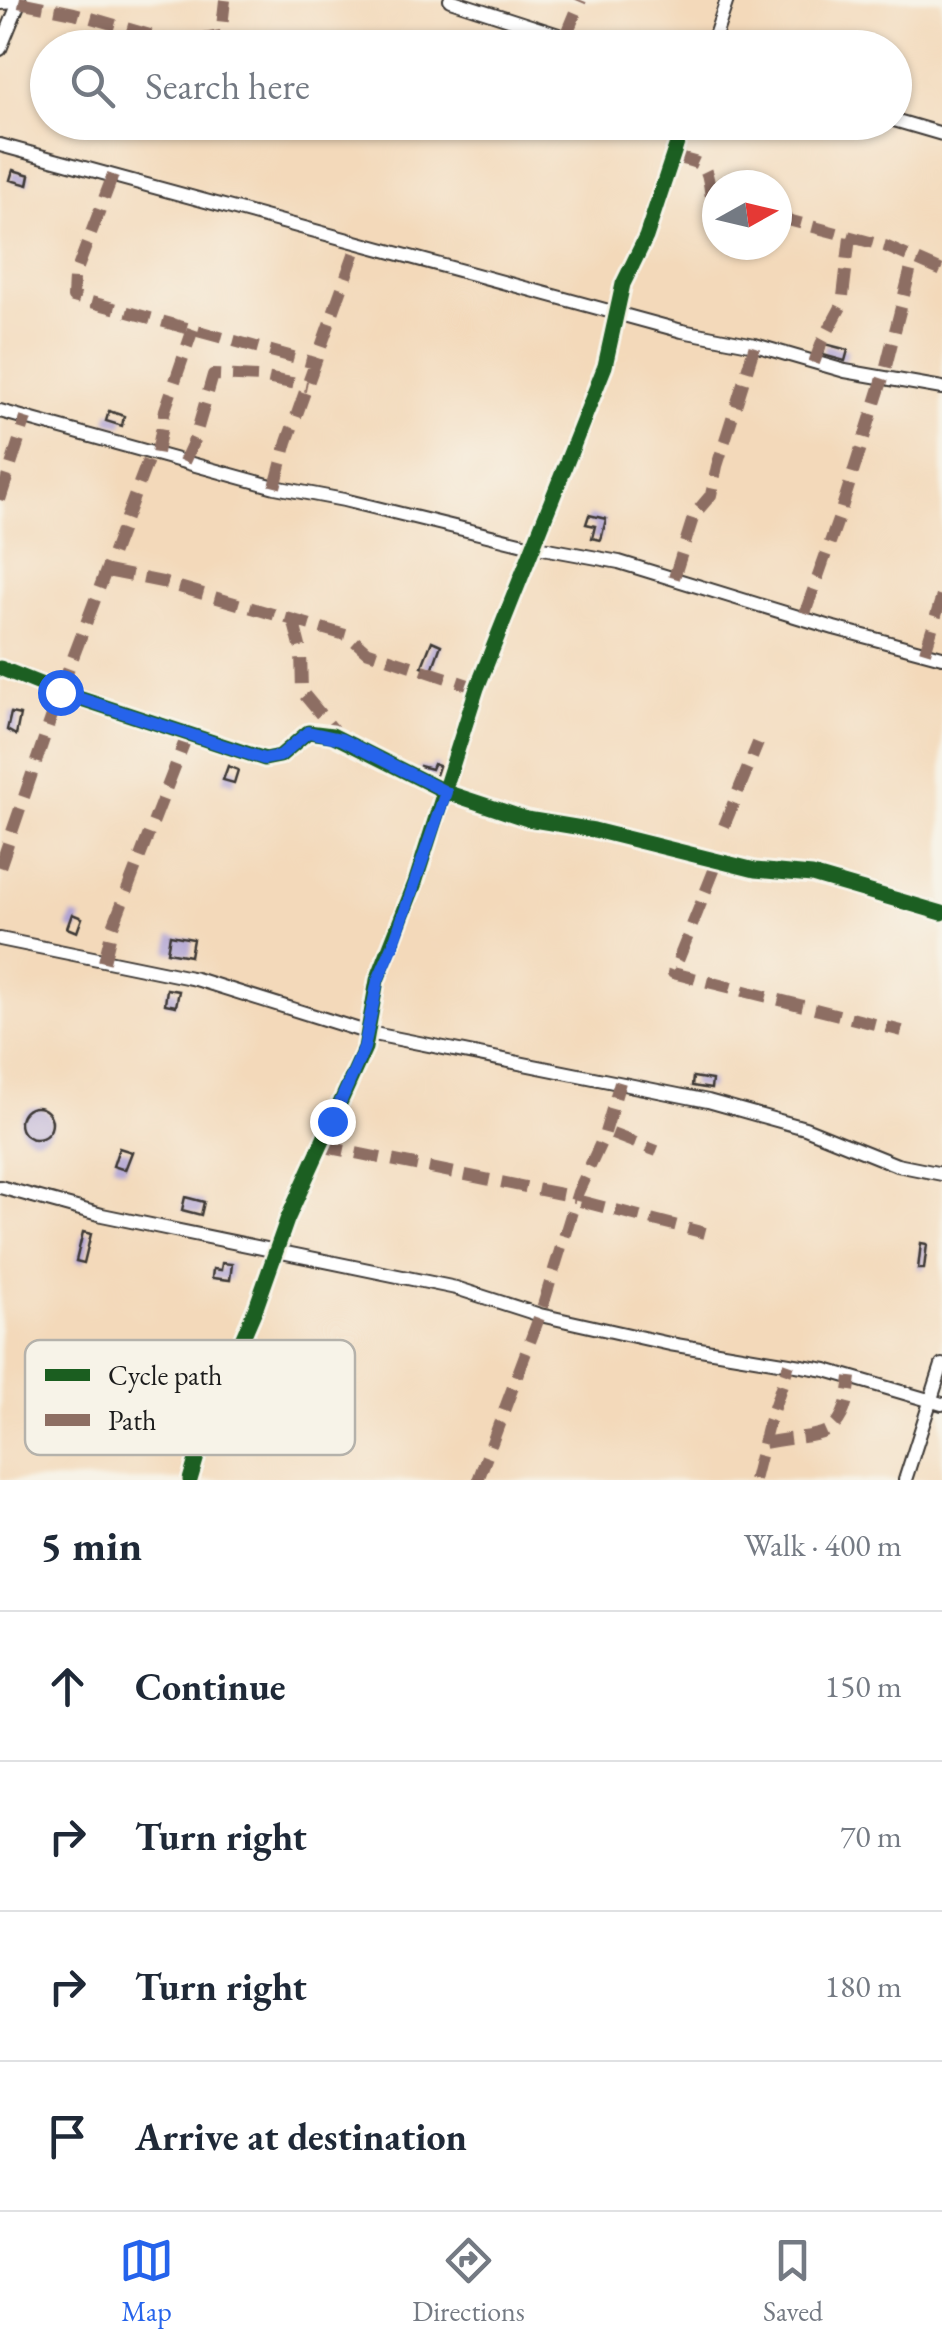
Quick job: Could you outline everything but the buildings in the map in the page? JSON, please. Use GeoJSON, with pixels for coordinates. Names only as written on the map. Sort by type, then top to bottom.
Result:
{"type":"FeatureCollection","features":[{"type":"Feature","properties":{"kind":"street"},"geometry":{"type":"LineString","coordinates":[[450,0],[543,30]]}},
{"type":"Feature","properties":{"kind":"street"},"geometry":{"type":"LineString","coordinates":[[717,30],[728,0]]}},
{"type":"Feature","properties":{"kind":"street"},"geometry":{"type":"LineString","coordinates":[[0,3],[20,1],[0,49]]}},
{"type":"Feature","properties":{"kind":"street"},"geometry":{"type":"LineString","coordinates":[[912,125],[942,134]]}},
{"type":"Feature","properties":{"kind":"street"},"geometry":{"type":"LineString","coordinates":[[242,1340],[275,1252],[369,1033],[378,980],[446,792],[476,688],[605,366],[623,284],[653,216],[678,140]]}},
{"type":"Feature","properties":{"kind":"street"},"geometry":{"type":"LineString","coordinates":[[0,145],[614,313],[845,371],[942,388]]}},
{"type":"Feature","properties":{"kind":"street"},"geometry":{"type":"LineString","coordinates":[[0,411],[275,487],[619,562],[942,657]]}},
{"type":"Feature","properties":{"kind":"street"},"geometry":{"type":"LineString","coordinates":[[0,668],[60,692],[264,759],[280,756],[308,732],[332,735],[446,792],[542,823],[594,830],[755,870],[812,875],[942,913]]}},
{"type":"Feature","properties":{"kind":"street"},"geometry":{"type":"LineString","coordinates":[[0,939],[196,980],[369,1033],[708,1101],[805,1128],[897,1165],[942,1174]]}},
{"type":"Feature","properties":{"kind":"street"},"geometry":{"type":"LineString","coordinates":[[0,1187],[102,1215],[456,1288],[540,1314],[670,1344],[826,1370],[936,1402]]}},
{"type":"Feature","properties":{"kind":"street"},"geometry":{"type":"LineString","coordinates":[[905,1480],[936,1402],[942,1366]]}},
{"type":"Feature","properties":{"kind":"street"},"geometry":{"type":"LineString","coordinates":[[190,1480],[197,1455]]}},
{"type":"Feature","properties":{"kind":"marked path"},"geometry":{"type":"LineString","coordinates":[[222,30],[225,0]]}},
{"type":"Feature","properties":{"kind":"marked path"},"geometry":{"type":"LineString","coordinates":[[568,30],[581,0]]}},
{"type":"Feature","properties":{"kind":"marked path"},"geometry":{"type":"LineString","coordinates":[[19,2],[133,30]]}},
{"type":"Feature","properties":{"kind":"marked path"},"geometry":{"type":"LineString","coordinates":[[673,157],[699,164],[705,170]]}},
{"type":"Feature","properties":{"kind":"marked path"},"geometry":{"type":"LineString","coordinates":[[113,175],[74,278],[73,297],[315,363]]}},
{"type":"Feature","properties":{"kind":"marked path"},"geometry":{"type":"LineString","coordinates":[[792,221],[885,246],[942,271]]}},
{"type":"Feature","properties":{"kind":"marked path"},"geometry":{"type":"LineString","coordinates":[[814,363],[842,305],[850,237]]}},
{"type":"Feature","properties":{"kind":"marked path"},"geometry":{"type":"LineString","coordinates":[[275,487],[287,442],[358,243]]}},
{"type":"Feature","properties":{"kind":"marked path"},"geometry":{"type":"LineString","coordinates":[[805,613],[883,378],[913,260]]}},
{"type":"Feature","properties":{"kind":"marked path"},"geometry":{"type":"LineString","coordinates":[[157,453],[165,410],[193,329]]}},
{"type":"Feature","properties":{"kind":"marked path"},"geometry":{"type":"LineString","coordinates":[[674,578],[694,515],[711,495],[755,345]]}},
{"type":"Feature","properties":{"kind":"marked path"},"geometry":{"type":"LineString","coordinates":[[184,462],[213,375],[260,377],[307,386]]}},
{"type":"Feature","properties":{"kind":"marked path"},"geometry":{"type":"LineString","coordinates":[[0,500],[26,418]]}},
{"type":"Feature","properties":{"kind":"marked path"},"geometry":{"type":"LineString","coordinates":[[0,867],[60,692],[151,452]]}},
{"type":"Feature","properties":{"kind":"marked path"},"geometry":{"type":"LineString","coordinates":[[107,571],[162,582],[349,636],[366,651],[477,688]]}},
{"type":"Feature","properties":{"kind":"marked path"},"geometry":{"type":"LineString","coordinates":[[925,652],[942,596]]}},
{"type":"Feature","properties":{"kind":"marked path"},"geometry":{"type":"LineString","coordinates":[[294,623],[301,650],[302,692],[338,735]]}},
{"type":"Feature","properties":{"kind":"marked path"},"geometry":{"type":"LineString","coordinates":[[104,962],[112,929],[188,733]]}},
{"type":"Feature","properties":{"kind":"marked path"},"geometry":{"type":"LineString","coordinates":[[724,826],[758,743]]}},
{"type":"Feature","properties":{"kind":"marked path"},"geometry":{"type":"LineString","coordinates":[[715,868],[673,973],[902,1031]]}},
{"type":"Feature","properties":{"kind":"marked path"},"geometry":{"type":"LineString","coordinates":[[478,1480],[540,1315],[578,1192],[604,1136],[620,1082]]}},
{"type":"Feature","properties":{"kind":"marked path"},"geometry":{"type":"LineString","coordinates":[[612,1134],[657,1151]]}},
{"type":"Feature","properties":{"kind":"marked path"},"geometry":{"type":"LineString","coordinates":[[320,1146],[576,1197]]}},
{"type":"Feature","properties":{"kind":"marked path"},"geometry":{"type":"LineString","coordinates":[[580,1201],[705,1233]]}},
{"type":"Feature","properties":{"kind":"marked path"},"geometry":{"type":"LineString","coordinates":[[754,1480],[789,1364]]}},
{"type":"Feature","properties":{"kind":"marked path"},"geometry":{"type":"LineString","coordinates":[[765,1443],[815,1435],[835,1425],[842,1415],[851,1377]]}},
{"type":"Feature","properties":{"kind":"cycle path"},"geometry":{"type":"LineString","coordinates":[[242,1340],[287,1220],[365,1048],[377,980],[415,883],[477,688],[605,366],[623,284],[646,237],[678,140]]}},
{"type":"Feature","properties":{"kind":"cycle path"},"geometry":{"type":"LineString","coordinates":[[0,668],[60,692],[265,759],[280,756],[308,732],[332,735],[446,792],[527,819],[594,830],[755,870],[812,875],[942,913]]}},
{"type":"Feature","properties":{"kind":"cycle path"},"geometry":{"type":"LineString","coordinates":[[190,1480],[197,1455]]}},
{"type":"Feature","properties":{"kind":"route"},"geometry":{"type":"LineString","coordinates":[[60,692],[264,759],[280,756],[308,732],[332,735],[446,792],[378,980],[364,1048],[332,1121]]}}]}
